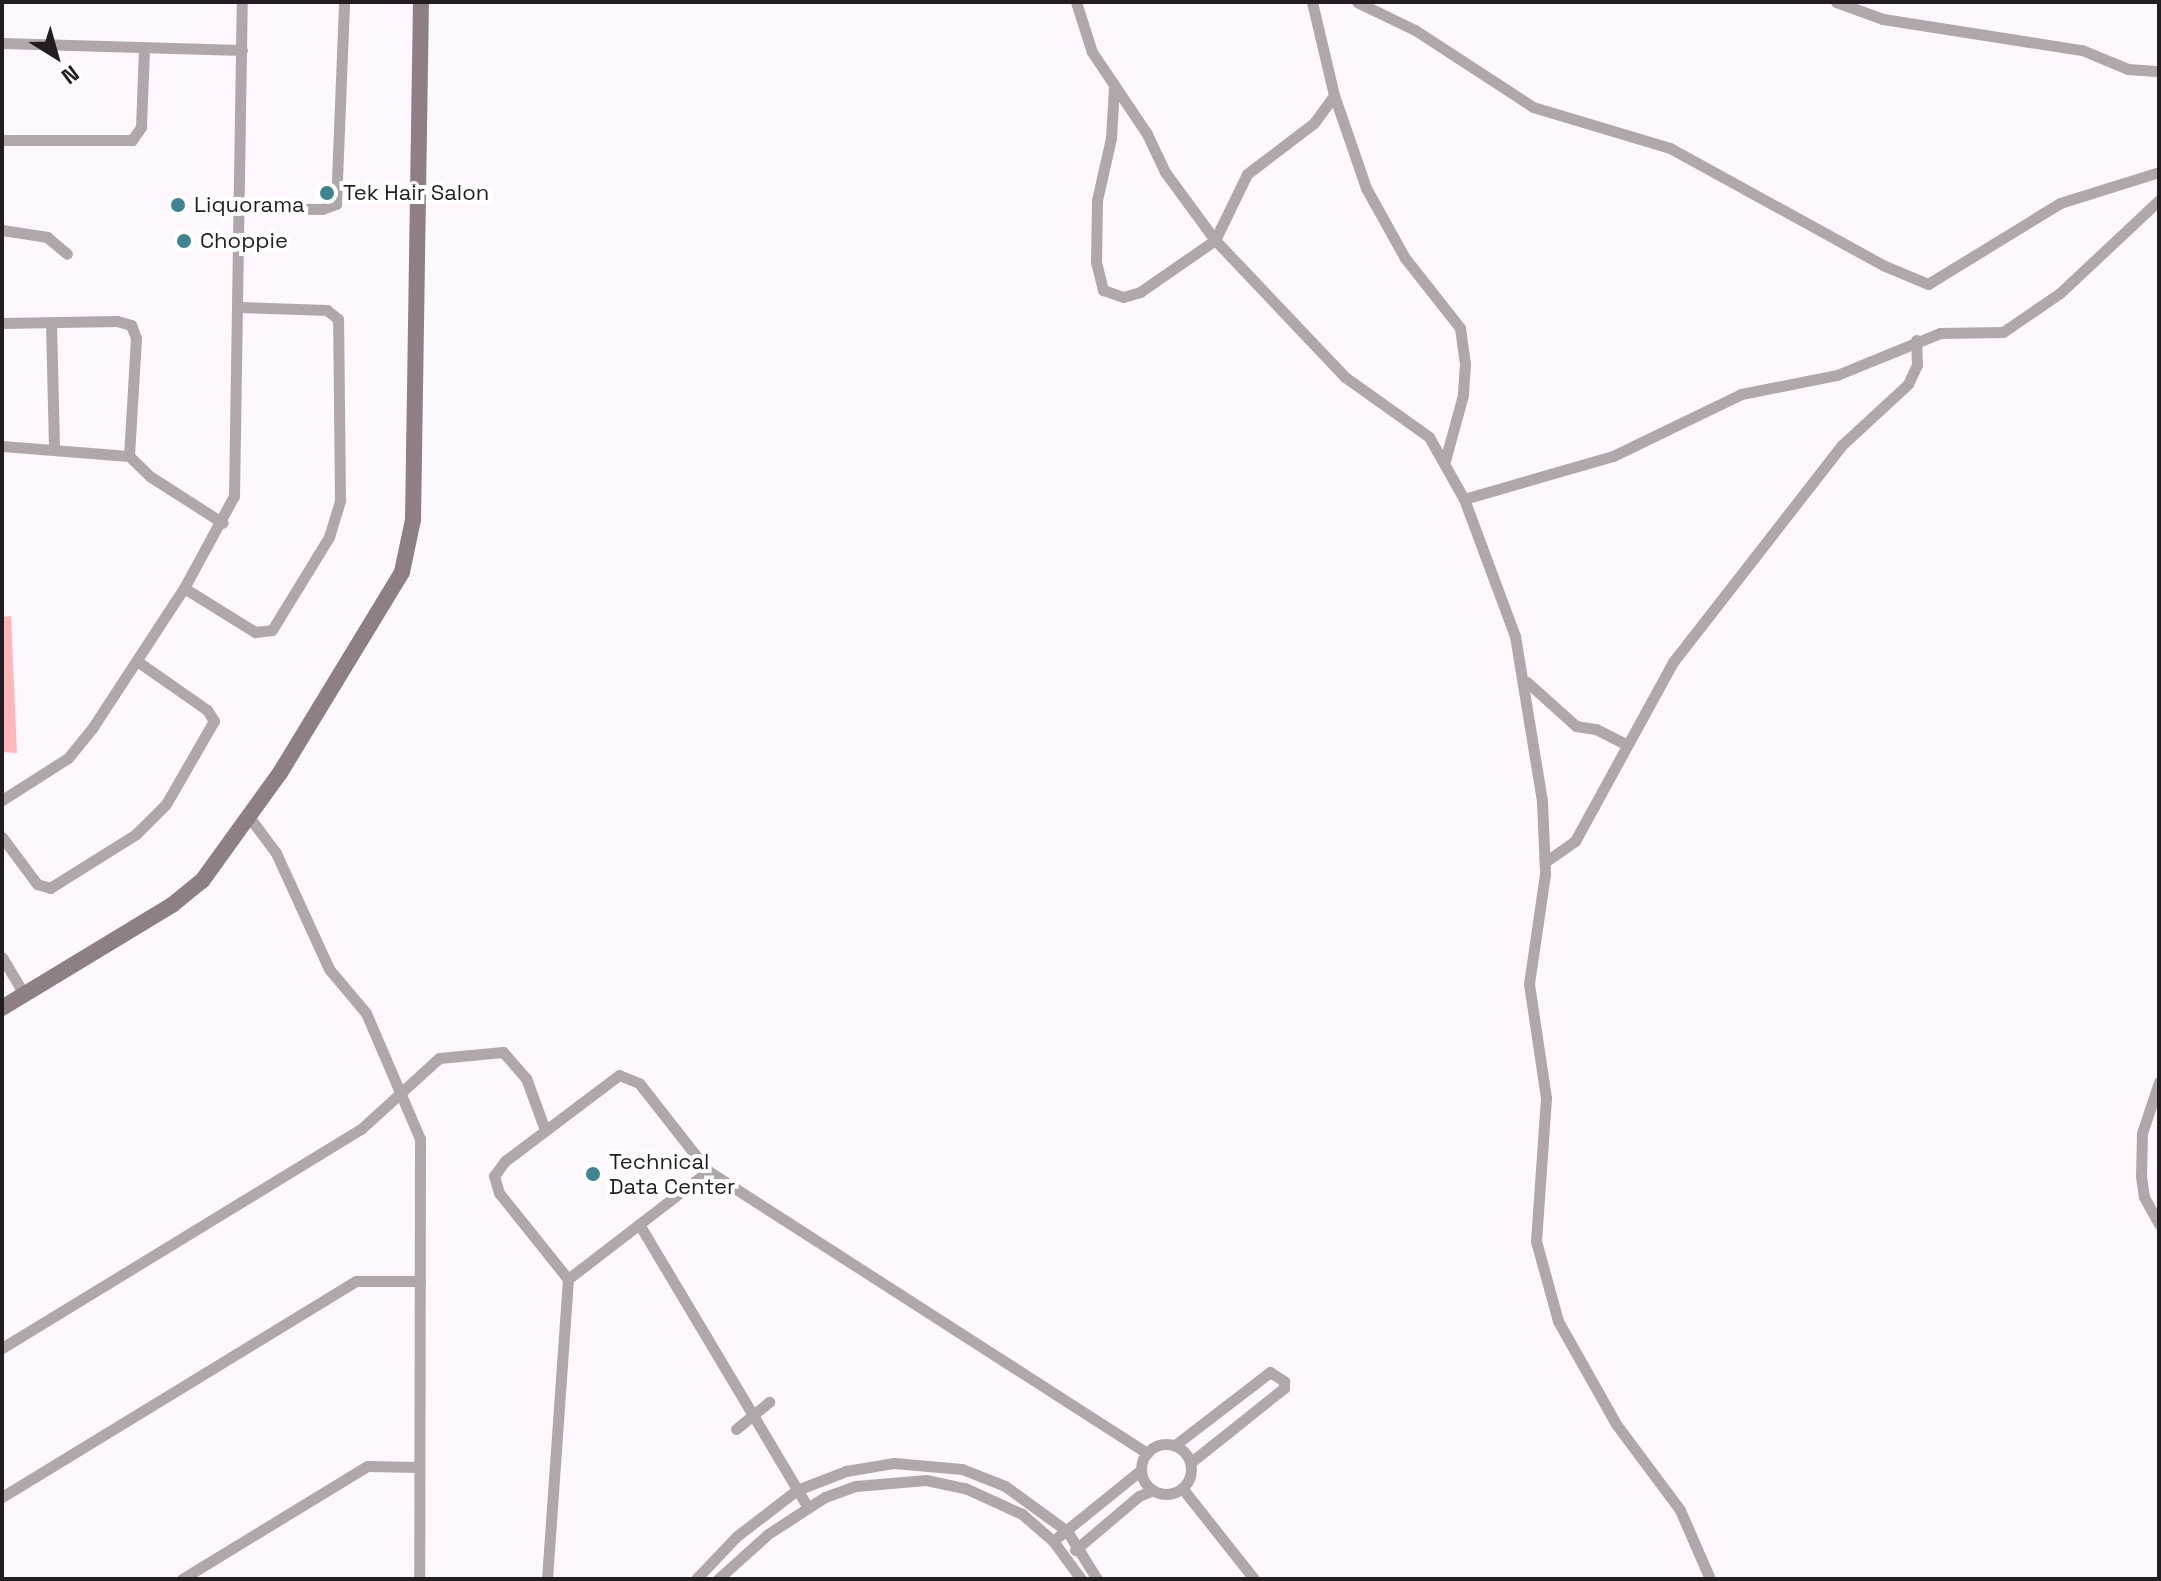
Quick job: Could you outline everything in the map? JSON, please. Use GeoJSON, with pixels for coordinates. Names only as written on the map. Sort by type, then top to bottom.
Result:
{"type":"FeatureCollection","features":[{"type":"Feature","properties":{"kind":"main road"},"geometry":{"type":"LineString","coordinates":[[2,1008],[172,905],[202,881],[250,818],[376,623],[410,544],[421,2]]}},
{"type":"Feature","properties":{"kind":"street"},"geometry":{"type":"LineString","coordinates":[[2,800],[68,758],[184,588],[223,523],[237,481],[242,2]]}},
{"type":"Feature","properties":{"kind":"street"},"geometry":{"type":"LineString","coordinates":[[240,208],[322,209],[336,204],[344,2]]}},
{"type":"Feature","properties":{"kind":"street"},"geometry":{"type":"LineString","coordinates":[[1076,2],[1092,52],[1165,172],[1215,240],[1345,377],[1429,437],[1464,499],[1503,597],[1527,682],[1545,862],[1529,984],[1546,1098],[1536,1241],[1558,1321],[1616,1424],[1680,1510],[1710,1579]]}},
{"type":"Feature","properties":{"kind":"street"},"geometry":{"type":"LineString","coordinates":[[1312,2],[1334,95],[1366,188],[1391,237],[1460,328],[1465,364],[1463,395],[1445,461]]}},
{"type":"Feature","properties":{"kind":"street"},"geometry":{"type":"LineString","coordinates":[[1357,2],[1415,30],[1533,107],[1680,153],[1885,266],[1928,284],[2060,203],[2159,172]]}},
{"type":"Feature","properties":{"kind":"street"},"geometry":{"type":"LineString","coordinates":[[1836,2],[1883,19],[2082,50],[2128,69],[2159,71]]}},
{"type":"Feature","properties":{"kind":"street"},"geometry":{"type":"LineString","coordinates":[[2,43],[242,50]]}},
{"type":"Feature","properties":{"kind":"street"},"geometry":{"type":"LineString","coordinates":[[2,140],[132,140],[141,127],[144,48]]}},
{"type":"Feature","properties":{"kind":"street"},"geometry":{"type":"LineString","coordinates":[[1112,83],[1114,114],[1097,200],[1096,262],[1103,290],[1111,296],[1132,296],[1215,240],[1247,174],[1314,123],[1334,95]]}},
{"type":"Feature","properties":{"kind":"street"},"geometry":{"type":"LineString","coordinates":[[1464,499],[1613,456],[1727,399],[1837,375],[1916,340],[1958,330],[2003,332],[2060,293],[2159,200]]}},
{"type":"Feature","properties":{"kind":"street"},"geometry":{"type":"LineString","coordinates":[[2,230],[47,237],[67,254]]}},
{"type":"Feature","properties":{"kind":"street"},"geometry":{"type":"LineString","coordinates":[[184,588],[255,632],[272,630],[329,537],[340,500],[338,319],[327,310],[240,307]]}},
{"type":"Feature","properties":{"kind":"street"},"geometry":{"type":"LineString","coordinates":[[2,323],[117,321],[131,325],[136,338],[129,456]]}},
{"type":"Feature","properties":{"kind":"street"},"geometry":{"type":"LineString","coordinates":[[51,324],[54,448]]}},
{"type":"Feature","properties":{"kind":"street"},"geometry":{"type":"LineString","coordinates":[[1545,862],[1575,841],[1625,744],[1673,662],[1774,529],[1859,426],[1908,384],[1917,365],[1916,340]]}},
{"type":"Feature","properties":{"kind":"street"},"geometry":{"type":"LineString","coordinates":[[2,446],[129,456],[151,477],[223,523]]}},
{"type":"Feature","properties":{"kind":"street"},"geometry":{"type":"LineString","coordinates":[[2,837],[37,884],[50,888],[136,834],[166,804],[214,721],[207,710],[137,661]]}},
{"type":"Feature","properties":{"kind":"street"},"geometry":{"type":"LineString","coordinates":[[1527,682],[1576,726],[1596,729],[1625,744]]}},
{"type":"Feature","properties":{"kind":"street"},"geometry":{"type":"LineString","coordinates":[[250,818],[276,853],[329,969],[366,1013],[420,1139],[419,1579]]}},
{"type":"Feature","properties":{"kind":"street"},"geometry":{"type":"LineString","coordinates":[[2,957],[24,994]]}},
{"type":"Feature","properties":{"kind":"street"},"geometry":{"type":"LineString","coordinates":[[2,1348],[361,1129],[439,1058],[497,1049],[526,1078],[535,1113],[545,1130]]}},
{"type":"Feature","properties":{"kind":"street"},"geometry":{"type":"LineString","coordinates":[[547,1579],[568,1279],[495,1185],[497,1169],[612,1078],[627,1076],[639,1083],[708,1171],[1147,1453]]}},
{"type":"Feature","properties":{"kind":"street"},"geometry":{"type":"LineString","coordinates":[[2159,1082],[2142,1133],[2141,1176],[2144,1197],[2159,1224]]}},
{"type":"Feature","properties":{"kind":"street"},"geometry":{"type":"LineString","coordinates":[[568,1279],[708,1171]]}},
{"type":"Feature","properties":{"kind":"street"},"geometry":{"type":"LineString","coordinates":[[639,1224],[750,1415],[808,1507]]}},
{"type":"Feature","properties":{"kind":"street"},"geometry":{"type":"LineString","coordinates":[[2,1497],[356,1281],[420,1281]]}},
{"type":"Feature","properties":{"kind":"street"},"geometry":{"type":"LineString","coordinates":[[1053,1541],[1141,1470],[1147,1453],[1158,1445],[1175,1445],[1270,1372],[1284,1381],[1284,1388],[1190,1463],[1182,1488],[1169,1494],[1153,1490],[1139,1496],[1067,1558]]}},
{"type":"Feature","properties":{"kind":"street"},"geometry":{"type":"LineString","coordinates":[[736,1429],[769,1402]]}},
{"type":"Feature","properties":{"kind":"street"},"geometry":{"type":"LineString","coordinates":[[1175,1445],[1190,1463]]}},
{"type":"Feature","properties":{"kind":"street"},"geometry":{"type":"LineString","coordinates":[[696,1579],[737,1536],[797,1490],[846,1471],[932,1463],[1005,1486],[1067,1531],[1097,1579]]}},
{"type":"Feature","properties":{"kind":"street"},"geometry":{"type":"LineString","coordinates":[[182,1579],[367,1466],[418,1467]]}},
{"type":"Feature","properties":{"kind":"street"},"geometry":{"type":"LineString","coordinates":[[1141,1470],[1153,1490]]}},
{"type":"Feature","properties":{"kind":"street"},"geometry":{"type":"LineString","coordinates":[[718,1579],[751,1547],[808,1507],[856,1486],[926,1480],[993,1498],[1053,1541],[1081,1579]]}},
{"type":"Feature","properties":{"kind":"street"},"geometry":{"type":"LineString","coordinates":[[1182,1488],[1254,1579]]}},
{"type":"Feature","properties":{"kind":"shaded area"},"geometry":{"type":"Polygon","coordinates":[[[11,616],[17,753],[2,752],[2,617],[11,616]]]}},
{"type":"Feature","properties":{"kind":"place","name":"Tek Hair Salon"},"geometry":{"type":"Point","coordinates":[327,193]}},
{"type":"Feature","properties":{"kind":"place","name":"Liquorama"},"geometry":{"type":"Point","coordinates":[178,205]}},
{"type":"Feature","properties":{"kind":"place","name":"Choppie"},"geometry":{"type":"Point","coordinates":[184,241]}},
{"type":"Feature","properties":{"kind":"place","name":"Technical Data Center"},"geometry":{"type":"Point","coordinates":[593,1174]}}]}
